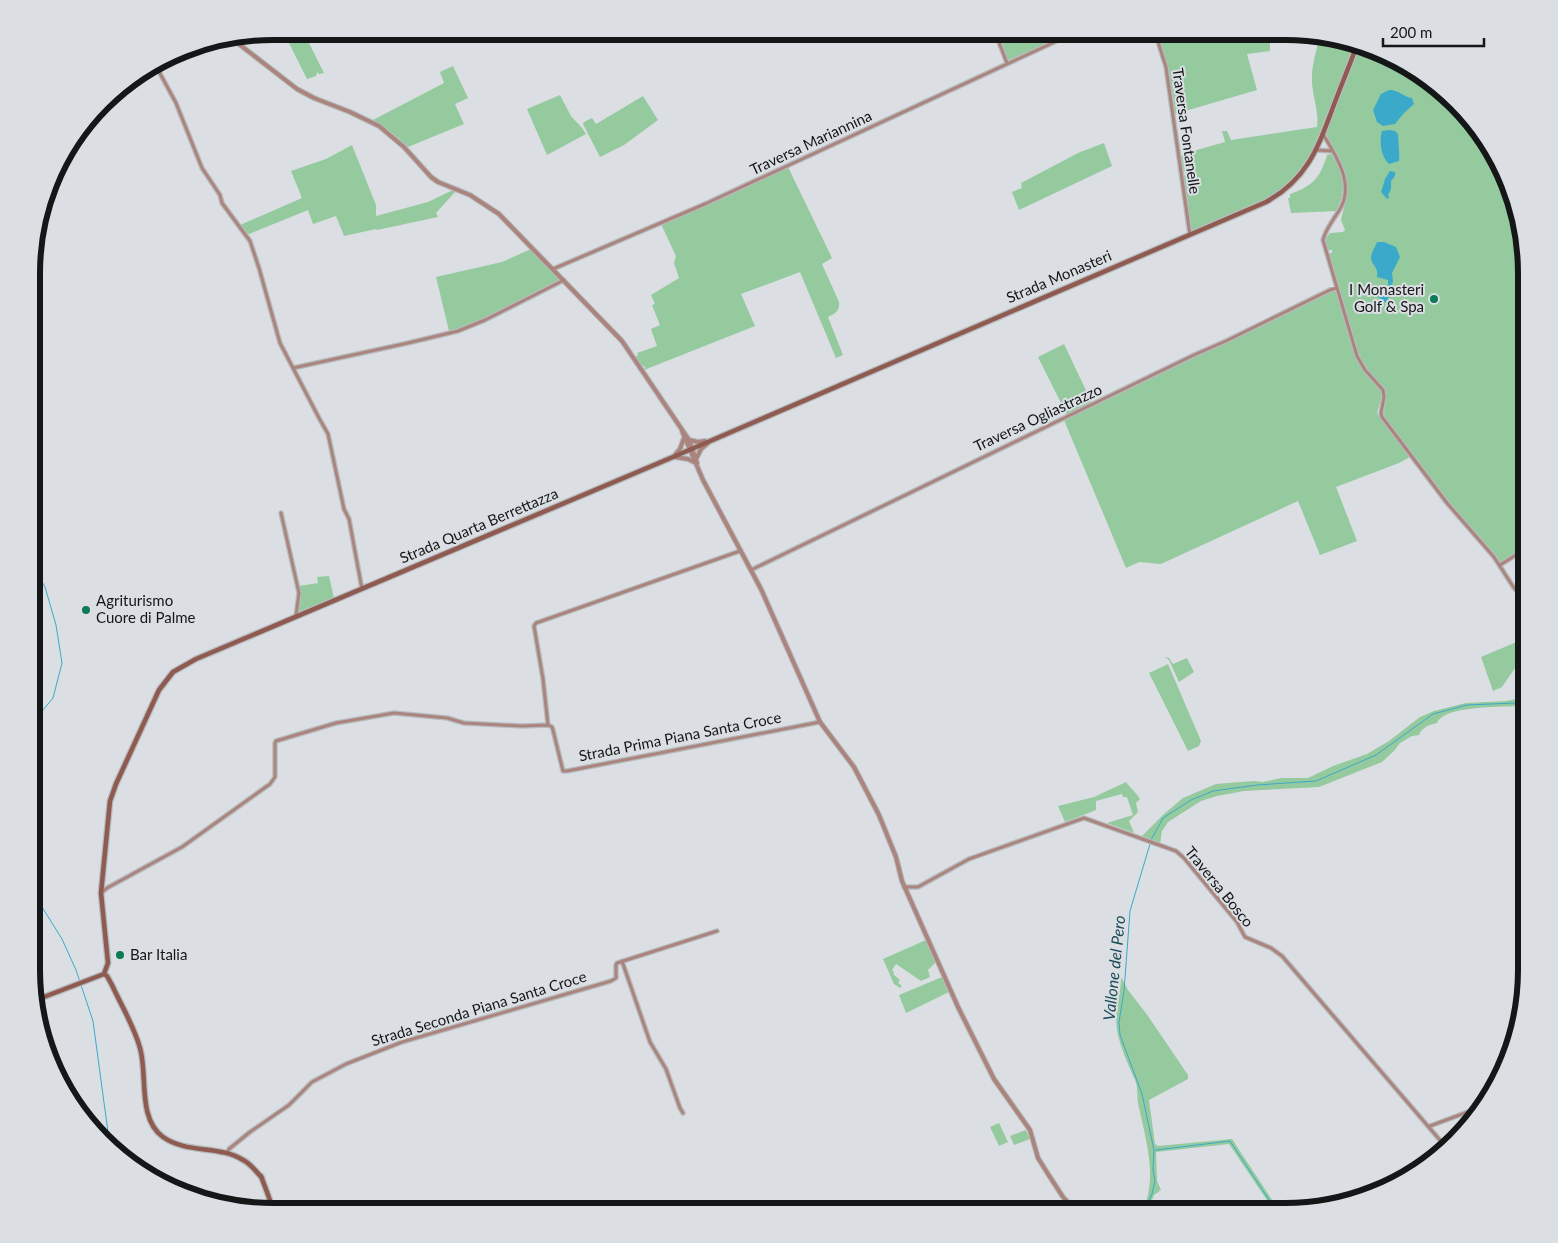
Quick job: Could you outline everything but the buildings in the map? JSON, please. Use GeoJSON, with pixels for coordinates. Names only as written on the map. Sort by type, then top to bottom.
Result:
{"type":"FeatureCollection","features":[{"type":"Feature","properties":{"kind":"main road","name":"Strada Monasteri"},"geometry":{"type":"LineString","coordinates":[[691,449],[1275,197],[1304,172],[1316,150],[1355,51]]}},
{"type":"Feature","properties":{"kind":"main road","name":"Strada Quarta Berrettazza"},"geometry":{"type":"LineString","coordinates":[[104,974],[108,963],[101,893],[110,801],[152,702],[173,672],[196,659],[691,449]]}},
{"type":"Feature","properties":{"kind":"main road"},"geometry":{"type":"LineString","coordinates":[[42,998],[104,974],[107,976],[140,1048],[147,1109],[154,1128],[170,1142],[227,1152],[251,1162],[262,1178],[271,1203]]}},
{"type":"Feature","properties":{"kind":"street"},"geometry":{"type":"LineString","coordinates":[[998,40],[1007,63]]}},
{"type":"Feature","properties":{"kind":"street","name":"Traversa Mariannina"},"geometry":{"type":"LineString","coordinates":[[553,269],[705,204],[1058,40]]}},
{"type":"Feature","properties":{"kind":"street","name":"Traversa Fontanelle"},"geometry":{"type":"LineString","coordinates":[[1158,40],[1166,67],[1190,235]]}},
{"type":"Feature","properties":{"kind":"street"},"geometry":{"type":"LineString","coordinates":[[237,43],[297,89],[367,120],[387,132],[404,147],[431,177],[470,195],[499,214],[622,341],[682,431],[699,469],[760,589],[820,722],[861,778],[879,815],[896,857],[904,887],[958,1007],[994,1079],[1030,1130],[1038,1158],[1069,1203]]}},
{"type":"Feature","properties":{"kind":"street"},"geometry":{"type":"LineString","coordinates":[[158,70],[176,103],[202,168],[220,195],[222,203],[250,241],[280,342],[328,434],[344,509],[349,519],[362,589]]}},
{"type":"Feature","properties":{"kind":"street"},"geometry":{"type":"LineString","coordinates":[[1323,134],[1343,174],[1346,188],[1342,205],[1323,240],[1357,356],[1365,370],[1383,390],[1382,417],[1447,504],[1500,565],[1518,592]]}},
{"type":"Feature","properties":{"kind":"street"},"geometry":{"type":"LineString","coordinates":[[1316,150],[1332,151]]}},
{"type":"Feature","properties":{"kind":"street"},"geometry":{"type":"LineString","coordinates":[[293,368],[458,331],[564,280]]}},
{"type":"Feature","properties":{"kind":"street","name":"Traversa Ogliastrazzo"},"geometry":{"type":"LineString","coordinates":[[750,570],[971,462],[1337,288]]}},
{"type":"Feature","properties":{"kind":"street"},"geometry":{"type":"LineString","coordinates":[[686,439],[698,442],[712,440]]}},
{"type":"Feature","properties":{"kind":"street"},"geometry":{"type":"LineString","coordinates":[[673,457],[686,439]]}},
{"type":"Feature","properties":{"kind":"street"},"geometry":{"type":"LineString","coordinates":[[696,461],[701,449],[712,440]]}},
{"type":"Feature","properties":{"kind":"street"},"geometry":{"type":"LineString","coordinates":[[673,457],[688,458],[696,461]]}},
{"type":"Feature","properties":{"kind":"street"},"geometry":{"type":"LineString","coordinates":[[281,513],[299,593],[296,617]]}},
{"type":"Feature","properties":{"kind":"street","name":"Strada Prima Piana Santa Croce"},"geometry":{"type":"LineString","coordinates":[[740,551],[536,623],[534,626],[548,725],[552,727],[563,770],[567,771],[820,722]]}},
{"type":"Feature","properties":{"kind":"street"},"geometry":{"type":"LineString","coordinates":[[1500,565],[1518,553]]}},
{"type":"Feature","properties":{"kind":"street"},"geometry":{"type":"LineString","coordinates":[[101,893],[182,847],[270,784],[275,777],[275,743],[280,738],[336,723],[394,713],[447,718],[464,723],[522,726],[548,725]]}},
{"type":"Feature","properties":{"kind":"street","name":"Traversa Bosco"},"geometry":{"type":"LineString","coordinates":[[904,887],[918,887],[968,859],[1084,818],[1161,847],[1172,849],[1184,858],[1237,922],[1245,936],[1271,948],[1282,956],[1442,1142]]}},
{"type":"Feature","properties":{"kind":"street"},"geometry":{"type":"LineString","coordinates":[[683,1113],[664,1066],[650,1042],[622,961],[717,931]]}},
{"type":"Feature","properties":{"kind":"street","name":"Strada Seconda Piana Santa Croce"},"geometry":{"type":"LineString","coordinates":[[227,1152],[250,1132],[289,1105],[312,1082],[346,1064],[402,1042],[611,982],[616,978],[616,965],[622,961]]}},
{"type":"Feature","properties":{"kind":"street"},"geometry":{"type":"LineString","coordinates":[[1430,1126],[1471,1111]]}},
{"type":"Feature","properties":{"kind":"green space"},"geometry":{"type":"Polygon","coordinates":[[[288,40],[308,40],[324,73],[319,74],[317,72],[316,76],[307,79],[288,40]]]}},
{"type":"Feature","properties":{"kind":"green space"},"geometry":{"type":"Polygon","coordinates":[[[999,40],[1054,40],[1010,60],[1007,59],[999,40]]]}},
{"type":"Feature","properties":{"kind":"green space"},"geometry":{"type":"Polygon","coordinates":[[[1160,40],[1270,40],[1270,51],[1247,54],[1257,90],[1175,114],[1168,67],[1160,40]]]}},
{"type":"Feature","properties":{"kind":"green space"},"geometry":{"type":"Polygon","coordinates":[[[1318,42],[1353,50],[1310,157],[1296,177],[1270,197],[1191,231],[1182,176],[1185,175],[1185,172],[1182,171],[1180,157],[1183,154],[1225,142],[1222,131],[1227,131],[1231,140],[1317,127],[1312,77],[1318,42]]]}},
{"type":"Feature","properties":{"kind":"green space","name":"I Monasteri Golf & Spa"},"geometry":{"type":"Polygon","coordinates":[[[1358,51],[1360,52],[1388,64],[1415,79],[1450,108],[1479,143],[1494,170],[1506,198],[1514,227],[1518,257],[1518,552],[1502,562],[1447,501],[1384,416],[1385,390],[1367,370],[1358,354],[1329,253],[1332,253],[1332,250],[1328,250],[1325,239],[1330,233],[1343,232],[1345,230],[1341,220],[1347,195],[1347,181],[1326,133],[1358,51]]]}},
{"type":"Feature","properties":{"kind":"green space"},"geometry":{"type":"Polygon","coordinates":[[[453,66],[468,98],[455,104],[464,124],[408,147],[373,120],[444,83],[440,72],[453,66]]]}},
{"type":"Feature","properties":{"kind":"green space"},"geometry":{"type":"Polygon","coordinates":[[[560,95],[571,116],[586,134],[547,155],[527,109],[560,95]]]}},
{"type":"Feature","properties":{"kind":"green space"},"geometry":{"type":"Polygon","coordinates":[[[643,96],[658,120],[624,145],[600,157],[583,124],[584,122],[592,118],[596,124],[643,96]]]}},
{"type":"Feature","properties":{"kind":"green space"},"geometry":{"type":"Polygon","coordinates":[[[1104,143],[1112,166],[1019,210],[1012,192],[1022,188],[1021,183],[1078,153],[1104,143]]]}},
{"type":"Feature","properties":{"kind":"green space"},"geometry":{"type":"Polygon","coordinates":[[[352,145],[376,205],[376,216],[428,202],[453,190],[456,191],[436,213],[438,217],[377,230],[344,236],[336,216],[313,224],[308,210],[249,234],[245,232],[240,225],[302,198],[291,171],[326,159],[352,145]]]}},
{"type":"Feature","properties":{"kind":"green space"},"geometry":{"type":"Polygon","coordinates":[[[1331,154],[1342,175],[1343,182],[1342,196],[1336,211],[1291,213],[1288,198],[1290,198],[1290,194],[1305,188],[1315,180],[1327,155],[1331,154]]]}},
{"type":"Feature","properties":{"kind":"green space"},"geometry":{"type":"Polygon","coordinates":[[[788,167],[832,258],[822,264],[839,302],[839,308],[828,317],[843,355],[836,358],[800,272],[741,294],[755,326],[644,370],[645,367],[635,357],[638,355],[637,353],[657,346],[651,329],[660,325],[652,305],[655,304],[651,295],[679,278],[674,263],[676,256],[661,224],[788,167]]]}},
{"type":"Feature","properties":{"kind":"green space"},"geometry":{"type":"Polygon","coordinates":[[[531,249],[559,278],[557,283],[491,316],[449,331],[436,277],[502,262],[531,249]]]}},
{"type":"Feature","properties":{"kind":"green space","name":"I Monasteri Golf & Spa"},"geometry":{"type":"Polygon","coordinates":[[[1336,290],[1357,359],[1364,371],[1381,391],[1382,396],[1377,413],[1410,457],[1336,487],[1357,541],[1320,555],[1298,501],[1161,564],[1139,562],[1126,568],[1064,420],[1330,291],[1336,290]]]}},
{"type":"Feature","properties":{"kind":"green space"},"geometry":{"type":"Polygon","coordinates":[[[1064,344],[1092,403],[1067,415],[1038,357],[1064,344]]]}},
{"type":"Feature","properties":{"kind":"green space"},"geometry":{"type":"Polygon","coordinates":[[[329,576],[334,598],[298,613],[301,598],[299,586],[318,583],[317,577],[329,576]]]}},
{"type":"Feature","properties":{"kind":"green space"},"geometry":{"type":"Polygon","coordinates":[[[1518,641],[1518,664],[1502,687],[1493,691],[1481,657],[1518,641]]]}},
{"type":"Feature","properties":{"kind":"green space"},"geometry":{"type":"Polygon","coordinates":[[[1164,657],[1169,658],[1173,664],[1187,658],[1194,672],[1179,682],[1169,660],[1164,657]]]}},
{"type":"Feature","properties":{"kind":"green space"},"geometry":{"type":"Polygon","coordinates":[[[1168,664],[1201,741],[1199,746],[1188,751],[1149,673],[1168,664]]]}},
{"type":"Feature","properties":{"kind":"green space"},"geometry":{"type":"Polygon","coordinates":[[[1518,699],[1518,706],[1476,708],[1451,713],[1442,717],[1437,723],[1424,728],[1419,735],[1412,736],[1400,743],[1382,762],[1319,787],[1244,791],[1217,796],[1201,801],[1168,822],[1162,831],[1160,844],[1142,836],[1183,798],[1216,784],[1263,782],[1281,778],[1308,778],[1333,766],[1367,754],[1389,741],[1420,717],[1434,711],[1466,703],[1518,699]]]}},
{"type":"Feature","properties":{"kind":"green space"},"geometry":{"type":"Polygon","coordinates":[[[1126,782],[1140,799],[1136,803],[1138,812],[1129,821],[1134,833],[1107,823],[1133,815],[1127,797],[1123,797],[1122,794],[1096,801],[1096,810],[1065,822],[1058,806],[1094,797],[1126,782]]]}},
{"type":"Feature","properties":{"kind":"green space"},"geometry":{"type":"Polygon","coordinates":[[[926,940],[936,962],[928,970],[930,977],[921,981],[896,964],[892,970],[893,974],[900,980],[898,983],[902,986],[900,988],[894,984],[883,959],[926,940]]]}},
{"type":"Feature","properties":{"kind":"green space"},"geometry":{"type":"Polygon","coordinates":[[[942,977],[949,992],[906,1013],[899,995],[942,977]]]}},
{"type":"Feature","properties":{"kind":"green space"},"geometry":{"type":"Polygon","coordinates":[[[1121,977],[1128,990],[1188,1075],[1188,1079],[1149,1100],[1155,1144],[1158,1146],[1232,1139],[1274,1203],[1269,1203],[1229,1144],[1156,1152],[1157,1181],[1161,1190],[1154,1195],[1151,1203],[1145,1203],[1150,1185],[1149,1158],[1136,1083],[1122,1049],[1117,1030],[1116,1017],[1121,977]]]}},
{"type":"Feature","properties":{"kind":"green space"},"geometry":{"type":"Polygon","coordinates":[[[999,1123],[1008,1142],[999,1146],[990,1127],[999,1123]]]}},
{"type":"Feature","properties":{"kind":"green space"},"geometry":{"type":"Polygon","coordinates":[[[1026,1130],[1030,1139],[1014,1145],[1010,1136],[1026,1130]]]}},
{"type":"Feature","properties":{"kind":"water"},"geometry":{"type":"Polygon","coordinates":[[[1389,90],[1412,98],[1414,104],[1395,124],[1383,126],[1377,122],[1373,110],[1381,94],[1389,90]]]}},
{"type":"Feature","properties":{"kind":"water"},"geometry":{"type":"Polygon","coordinates":[[[1382,131],[1395,131],[1398,134],[1399,161],[1389,164],[1382,153],[1381,140],[1382,131]]]}},
{"type":"Feature","properties":{"kind":"water"},"geometry":{"type":"Polygon","coordinates":[[[1390,171],[1395,172],[1395,176],[1391,181],[1389,198],[1387,199],[1381,192],[1390,171]]]}},
{"type":"Feature","properties":{"kind":"water"},"geometry":{"type":"Polygon","coordinates":[[[1377,242],[1384,242],[1396,247],[1400,257],[1392,273],[1393,281],[1386,303],[1376,295],[1376,292],[1380,289],[1388,289],[1388,280],[1377,277],[1377,271],[1371,260],[1377,242]]]}},
{"type":"Feature","properties":{"kind":"waterway"},"geometry":{"type":"LineString","coordinates":[[40,578],[45,587],[56,625],[62,663],[53,698],[40,713]]}},
{"type":"Feature","properties":{"kind":"waterway"},"geometry":{"type":"LineString","coordinates":[[1151,840],[1163,818],[1191,800],[1213,791],[1257,785],[1316,781],[1376,755],[1433,714],[1467,705],[1518,702]]}},
{"type":"Feature","properties":{"kind":"waterway","name":"Vallone del Pero"},"geometry":{"type":"LineString","coordinates":[[1148,1203],[1155,1181],[1153,1170],[1154,1150],[1142,1094],[1120,1035],[1119,1022],[1124,991],[1130,911],[1150,844]]}},
{"type":"Feature","properties":{"kind":"waterway"},"geometry":{"type":"LineString","coordinates":[[40,904],[62,939],[76,970],[93,1021],[108,1135]]}},
{"type":"Feature","properties":{"kind":"waterway"},"geometry":{"type":"LineString","coordinates":[[1156,1150],[1230,1141],[1271,1203]]}},
{"type":"Feature","properties":{"kind":"place","name":"I Monasteri Golf & Spa"},"geometry":{"type":"Point","coordinates":[1434,299]}},
{"type":"Feature","properties":{"kind":"place","name":"Agriturismo Cuore di Palme"},"geometry":{"type":"Point","coordinates":[86,610]}},
{"type":"Feature","properties":{"kind":"place","name":"Bar Italia"},"geometry":{"type":"Point","coordinates":[120,955]}}]}
